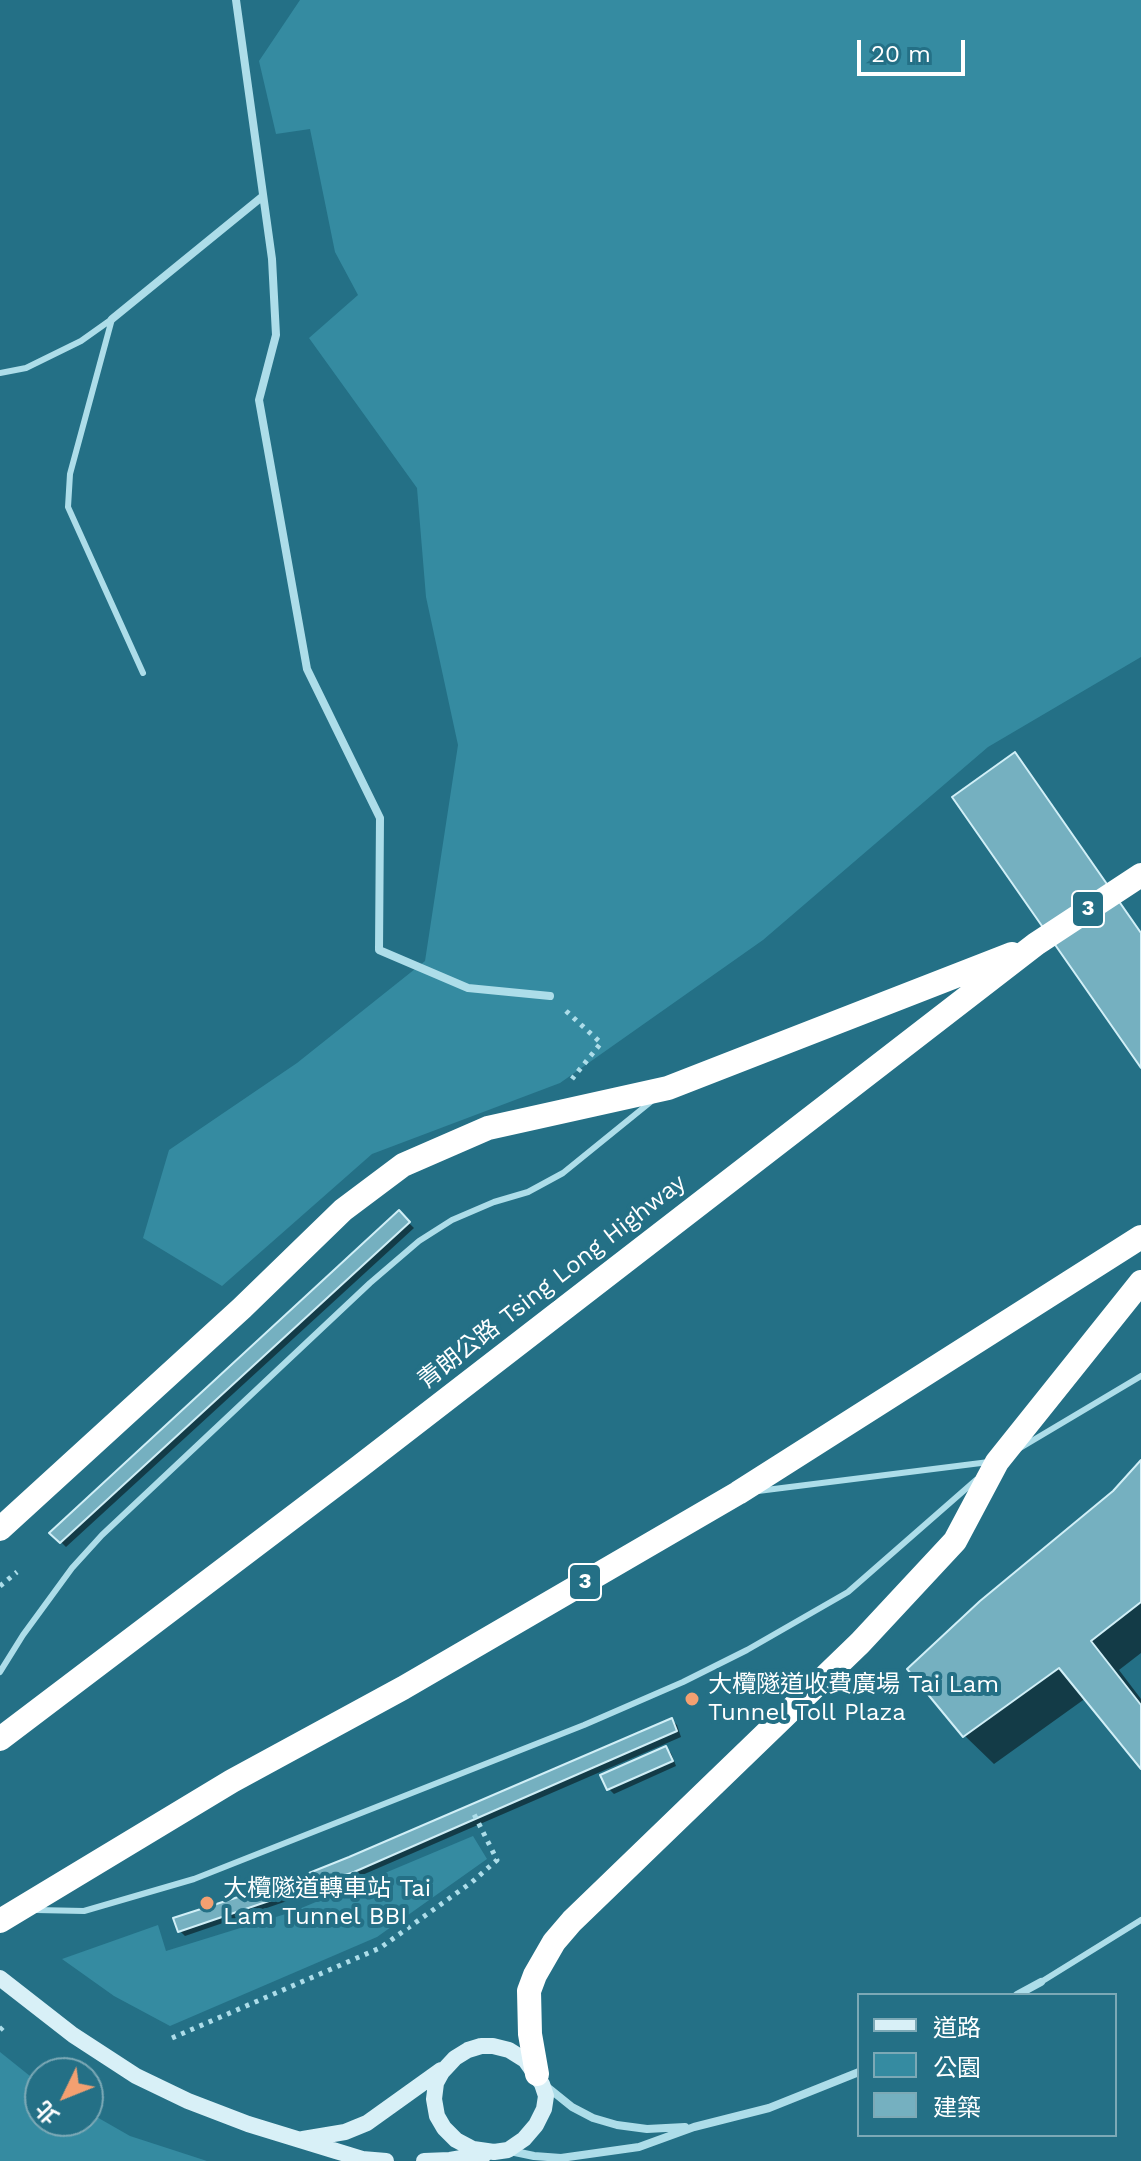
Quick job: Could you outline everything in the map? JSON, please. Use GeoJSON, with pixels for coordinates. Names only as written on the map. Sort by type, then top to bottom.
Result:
{"type":"FeatureCollection","features":[{"type":"Feature","properties":{"kind":"highway","name":"青朗公路 Tsing Long Highway"},"geometry":{"type":"LineString","coordinates":[[0,1739],[359,1467],[1036,944],[1141,875]]}},
{"type":"Feature","properties":{"kind":"highway"},"geometry":{"type":"LineString","coordinates":[[0,1529],[242,1308],[343,1210],[403,1165],[488,1128],[668,1088],[1036,944]]}},
{"type":"Feature","properties":{"kind":"highway","name":"3"},"geometry":{"type":"LineString","coordinates":[[9,1915],[232,1781],[403,1688],[738,1493],[1141,1237]]}},
{"type":"Feature","properties":{"kind":"highway"},"geometry":{"type":"LineString","coordinates":[[540,2079],[530,2034],[529,1991],[539,1966],[554,1942],[572,1921],[860,1643],[955,1541],[997,1462],[1141,1282]]}},
{"type":"Feature","properties":{"kind":"main road"},"geometry":{"type":"LineString","coordinates":[[0,1978],[73,2035],[136,2076],[248,2124],[362,2159],[386,2161]]}},
{"type":"Feature","properties":{"kind":"main road"},"geometry":{"type":"LineString","coordinates":[[302,2139],[345,2132],[367,2123],[468,2050],[493,2046],[509,2050],[525,2060],[540,2079],[546,2096],[536,2125],[524,2139],[501,2151],[424,2161]]}},
{"type":"Feature","properties":{"kind":"main road"},"geometry":{"type":"LineString","coordinates":[[455,2058],[436,2083],[434,2099],[437,2116],[456,2140],[473,2149],[501,2151]]}},
{"type":"Feature","properties":{"kind":"street"},"geometry":{"type":"LineString","coordinates":[[236,0],[272,259],[276,335],[259,400],[307,669],[380,818],[379,950],[468,988],[550,996]]}},
{"type":"Feature","properties":{"kind":"street"},"geometry":{"type":"LineString","coordinates":[[112,319],[263,196]]}},
{"type":"Feature","properties":{"kind":"street"},"geometry":{"type":"LineString","coordinates":[[1021,1993],[1041,1982]]}},
{"type":"Feature","properties":{"kind":"street"},"geometry":{"type":"LineString","coordinates":[[501,2151],[561,2158],[639,2147],[694,2127],[769,2108],[857,2073]]}},
{"type":"Feature","properties":{"kind":"street"},"geometry":{"type":"LineString","coordinates":[[540,2079],[572,2107],[593,2118],[647,2129],[694,2127]]}},
{"type":"Feature","properties":{"kind":"lane"},"geometry":{"type":"LineString","coordinates":[[0,373],[26,368],[81,341],[112,319]]}},
{"type":"Feature","properties":{"kind":"lane"},"geometry":{"type":"LineString","coordinates":[[112,319],[70,474],[68,507],[143,673]]}},
{"type":"Feature","properties":{"kind":"lane"},"geometry":{"type":"LineString","coordinates":[[0,1672],[72,1568],[102,1535],[370,1283],[419,1241],[452,1220],[528,1192],[563,1173],[668,1088]]}},
{"type":"Feature","properties":{"kind":"lane"},"geometry":{"type":"LineString","coordinates":[[9,1915],[84,1911],[194,1879],[584,1725],[683,1682],[747,1650],[848,1592],[997,1462],[1141,1376]]}},
{"type":"Feature","properties":{"kind":"lane"},"geometry":{"type":"LineString","coordinates":[[738,1493],[997,1462]]}},
{"type":"Feature","properties":{"kind":"lane"},"geometry":{"type":"LineString","coordinates":[[1041,1982],[1141,1920]]}},
{"type":"Feature","properties":{"kind":"path"},"geometry":{"type":"LineString","coordinates":[[550,996],[601,1043],[568,1084]]}},
{"type":"Feature","properties":{"kind":"path"},"geometry":{"type":"LineString","coordinates":[[0,1586],[17,1572]]}},
{"type":"Feature","properties":{"kind":"path"},"geometry":{"type":"LineString","coordinates":[[172,2038],[380,1948],[472,1882],[497,1860],[474,1814]]}},
{"type":"Feature","properties":{"kind":"green space"},"geometry":{"type":"Polygon","coordinates":[[[300,0],[1141,0],[1141,657],[988,747],[763,940],[560,1083],[372,1154],[222,1286],[143,1238],[169,1150],[297,1063],[425,961],[458,745],[426,597],[417,488],[309,338],[358,295],[335,252],[310,129],[276,134],[259,61],[300,0]]]}},
{"type":"Feature","properties":{"kind":"green space"},"geometry":{"type":"Polygon","coordinates":[[[473,1836],[487,1859],[377,1937],[170,2026],[114,1996],[62,1959],[158,1925],[166,1951],[292,1912],[473,1836]]]}},
{"type":"Feature","properties":{"kind":"green space"},"geometry":{"type":"Polygon","coordinates":[[[0,2052],[24,2071],[24,2137],[104,2137],[104,2121],[130,2136],[207,2161],[0,2161],[0,2052]]]}},
{"type":"Feature","properties":{"kind":"building"},"geometry":{"type":"Polygon","coordinates":[[[1015,752],[1141,933],[1141,1068],[952,797],[1015,752]]]}},
{"type":"Feature","properties":{"kind":"building"},"geometry":{"type":"Polygon","coordinates":[[[399,1210],[410,1222],[60,1543],[49,1533],[399,1210]]]}},
{"type":"Feature","properties":{"kind":"building"},"geometry":{"type":"Polygon","coordinates":[[[1141,1460],[1141,1602],[1091,1641],[1141,1705],[1141,1769],[1059,1668],[963,1737],[907,1669],[980,1601],[1113,1491],[1141,1460]]]}},
{"type":"Feature","properties":{"kind":"building"},"geometry":{"type":"Polygon","coordinates":[[[672,1718],[677,1731],[354,1872],[178,1932],[173,1918],[294,1879],[349,1857],[672,1718]]]}},
{"type":"Feature","properties":{"kind":"building"},"geometry":{"type":"Polygon","coordinates":[[[666,1746],[673,1761],[607,1790],[600,1775],[666,1746]]]}},
{"type":"Feature","properties":{"kind":"place","name":"大欖隧道收費廣場 Tai Lam Tunnel Toll Plaza"},"geometry":{"type":"Point","coordinates":[692,1699]}},
{"type":"Feature","properties":{"kind":"place","name":"大欖隧道轉車站 Tai Lam Tunnel BBI"},"geometry":{"type":"Point","coordinates":[207,1903]}}]}
